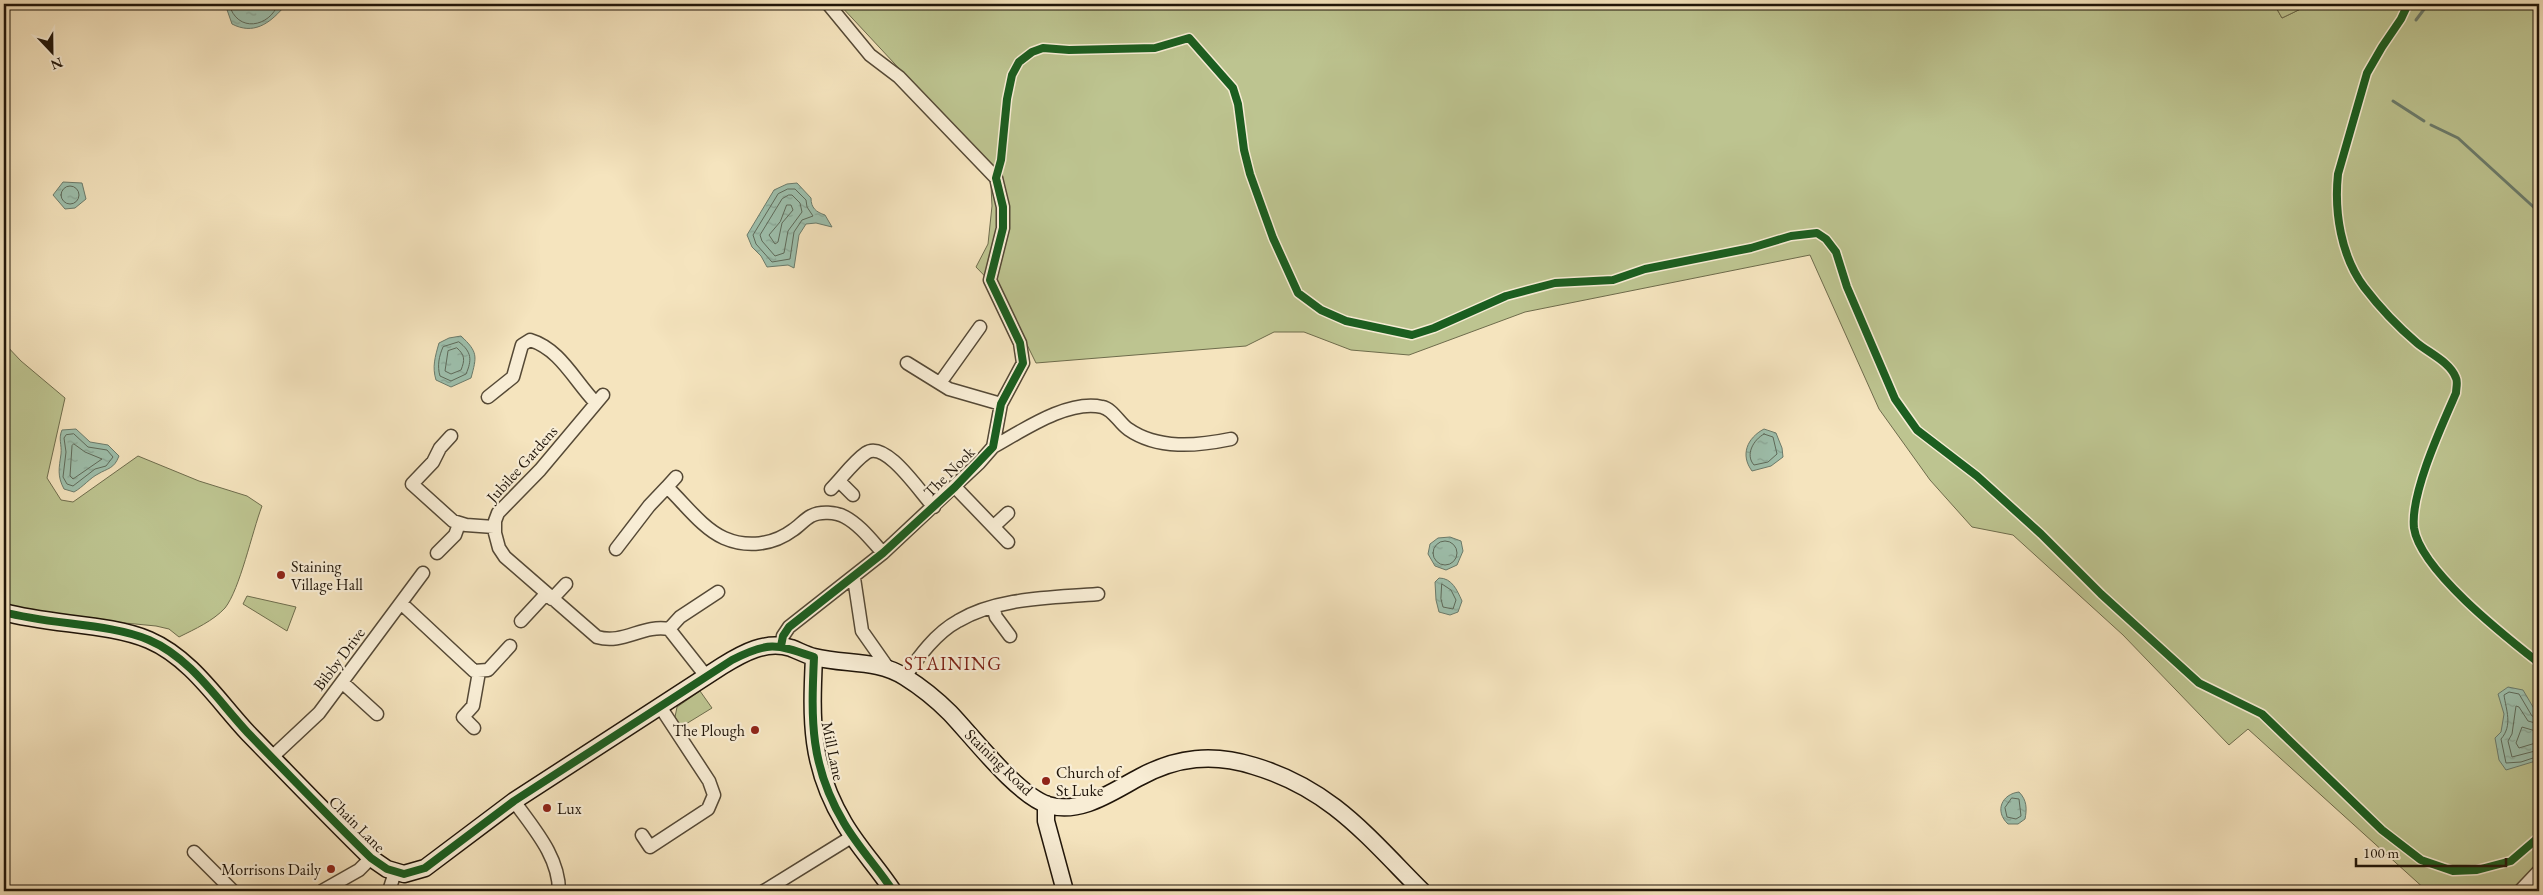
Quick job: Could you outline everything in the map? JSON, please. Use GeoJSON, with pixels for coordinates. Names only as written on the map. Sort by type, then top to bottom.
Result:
{"type":"FeatureCollection","features":[{"type":"Feature","properties":{"kind":"street","name":"The Nook"},"geometry":{"type":"LineString","coordinates":[[781,646],[789,627],[854,578],[883,553],[934,507],[993,447],[1001,404],[1020,370],[1023,354],[990,280],[1003,228],[1003,207],[996,178],[899,77],[870,55],[828,4]]}},
{"type":"Feature","properties":{"kind":"street"},"geometry":{"type":"LineString","coordinates":[[940,383],[980,327]]}},
{"type":"Feature","properties":{"kind":"street","name":"Jubilee Gardens"},"geometry":{"type":"LineString","coordinates":[[488,397],[514,377],[522,345],[530,340],[542,343],[553,352],[599,399],[540,470],[502,507],[494,527],[499,548],[505,557],[590,633],[605,640],[622,638],[654,628],[669,629]]}},
{"type":"Feature","properties":{"kind":"street"},"geometry":{"type":"LineString","coordinates":[[907,363],[958,392],[1001,404]]}},
{"type":"Feature","properties":{"kind":"street"},"geometry":{"type":"LineString","coordinates":[[993,447],[1053,415],[1073,408],[1088,406],[1103,407],[1134,433],[1163,443],[1198,444],[1231,439]]}},
{"type":"Feature","properties":{"kind":"street"},"geometry":{"type":"LineString","coordinates":[[451,436],[440,448],[433,462],[412,484],[448,517],[459,524],[494,527]]}},
{"type":"Feature","properties":{"kind":"street"},"geometry":{"type":"LineString","coordinates":[[853,495],[835,485],[868,452],[878,450],[889,456],[934,507]]}},
{"type":"Feature","properties":{"kind":"street"},"geometry":{"type":"LineString","coordinates":[[616,549],[649,506],[676,477]]}},
{"type":"Feature","properties":{"kind":"street"},"geometry":{"type":"LineString","coordinates":[[955,486],[1008,542]]}},
{"type":"Feature","properties":{"kind":"street"},"geometry":{"type":"LineString","coordinates":[[667,487],[711,530],[733,541],[754,544],[774,541],[793,531],[811,516],[833,513],[843,516],[854,523],[883,553]]}},
{"type":"Feature","properties":{"kind":"street"},"geometry":{"type":"LineString","coordinates":[[994,526],[1008,513]]}},
{"type":"Feature","properties":{"kind":"street"},"geometry":{"type":"LineString","coordinates":[[437,553],[455,534],[459,524]]}},
{"type":"Feature","properties":{"kind":"street","name":"Bibby Drive"},"geometry":{"type":"LineString","coordinates":[[272,757],[319,713],[423,573]]}},
{"type":"Feature","properties":{"kind":"street"},"geometry":{"type":"LineString","coordinates":[[854,578],[862,631],[888,668]]}},
{"type":"Feature","properties":{"kind":"street"},"geometry":{"type":"LineString","coordinates":[[521,621],[549,596],[566,584]]}},
{"type":"Feature","properties":{"kind":"street"},"geometry":{"type":"LineString","coordinates":[[706,676],[669,629],[680,617],[709,606],[718,592]]}},
{"type":"Feature","properties":{"kind":"street"},"geometry":{"type":"LineString","coordinates":[[905,677],[923,653],[948,627],[968,616],[993,607],[1020,602],[1098,594]]}},
{"type":"Feature","properties":{"kind":"street"},"geometry":{"type":"LineString","coordinates":[[401,603],[471,670],[479,672],[491,667],[510,646]]}},
{"type":"Feature","properties":{"kind":"street"},"geometry":{"type":"LineString","coordinates":[[993,607],[996,617],[1010,636]]}},
{"type":"Feature","properties":{"kind":"street","name":"Chain Lane"},"geometry":{"type":"LineString","coordinates":[[4,612],[44,621],[137,636],[158,644],[181,660],[242,720],[272,757],[371,858],[395,872]]}},
{"type":"Feature","properties":{"kind":"street"},"geometry":{"type":"LineString","coordinates":[[389,891],[395,872],[411,874],[425,868],[514,800],[661,708],[706,676],[750,651],[761,647],[781,646]]}},
{"type":"Feature","properties":{"kind":"street","name":"Staining Road"},"geometry":{"type":"LineString","coordinates":[[781,646],[814,657],[888,668],[905,677],[948,711],[1017,783],[1046,804],[1064,806],[1093,801],[1151,771],[1186,759],[1214,757],[1231,760],[1289,778],[1315,791],[1340,811],[1422,891]]}},
{"type":"Feature","properties":{"kind":"street","name":"Mill Lane"},"geometry":{"type":"LineString","coordinates":[[814,657],[812,727],[816,751],[830,798],[853,836],[893,891]]}},
{"type":"Feature","properties":{"kind":"street"},"geometry":{"type":"LineString","coordinates":[[474,728],[463,717],[473,706],[479,672]]}},
{"type":"Feature","properties":{"kind":"street"},"geometry":{"type":"LineString","coordinates":[[343,683],[377,714]]}},
{"type":"Feature","properties":{"kind":"street"},"geometry":{"type":"LineString","coordinates":[[642,835],[650,847],[700,815],[708,808],[714,795],[709,781],[661,708]]}},
{"type":"Feature","properties":{"kind":"street"},"geometry":{"type":"LineString","coordinates":[[514,800],[551,857],[559,879],[559,891]]}},
{"type":"Feature","properties":{"kind":"street"},"geometry":{"type":"LineString","coordinates":[[1046,804],[1046,821],[1065,891]]}},
{"type":"Feature","properties":{"kind":"street"},"geometry":{"type":"LineString","coordinates":[[764,891],[853,836]]}},
{"type":"Feature","properties":{"kind":"street"},"geometry":{"type":"LineString","coordinates":[[194,852],[233,891]]}},
{"type":"Feature","properties":{"kind":"street"},"geometry":{"type":"LineString","coordinates":[[322,891],[358,870],[371,858]]}},
{"type":"Feature","properties":{"kind":"street"},"geometry":{"type":"LineString","coordinates":[[2520,891],[2539,871]]}},
{"type":"Feature","properties":{"kind":"green space"},"geometry":{"type":"Polygon","coordinates":[[[839,4],[2274,4],[2282,18],[2311,4],[2539,4],[2539,863],[2517,891],[2427,891],[2248,729],[2229,745],[2123,635],[2013,535],[1972,527],[1930,480],[1879,409],[1810,255],[1525,312],[1409,355],[1351,350],[1304,332],[1274,332],[1246,346],[1036,363],[1002,294],[976,267],[988,244],[992,206],[990,166],[839,4]]]}},
{"type":"Feature","properties":{"kind":"green space"},"geometry":{"type":"Polygon","coordinates":[[[2274,4],[2311,4],[2282,18],[2274,4]]]}},
{"type":"Feature","properties":{"kind":"green space"},"geometry":{"type":"Polygon","coordinates":[[[4,343],[21,361],[65,398],[47,478],[61,500],[73,502],[138,456],[199,481],[247,496],[262,506],[236,588],[225,608],[215,617],[179,637],[169,629],[156,626],[53,616],[4,604],[4,343]]]}},
{"type":"Feature","properties":{"kind":"green space"},"geometry":{"type":"Polygon","coordinates":[[[247,596],[296,607],[287,631],[243,604],[247,596]]]}},
{"type":"Feature","properties":{"kind":"green space"},"geometry":{"type":"Polygon","coordinates":[[[700,691],[712,708],[681,727],[675,717],[677,707],[700,691]]]}},
{"type":"Feature","properties":{"kind":"water"},"geometry":{"type":"Polygon","coordinates":[[[225,4],[283,4],[283,8],[266,23],[254,28],[247,28],[232,24],[225,4]]]}},
{"type":"Feature","properties":{"kind":"water"},"geometry":{"type":"Polygon","coordinates":[[[63,182],[82,183],[86,199],[75,208],[65,209],[53,195],[63,182]]]}},
{"type":"Feature","properties":{"kind":"water"},"geometry":{"type":"Polygon","coordinates":[[[797,183],[811,198],[815,209],[825,215],[832,227],[816,223],[806,224],[799,235],[794,268],[788,265],[767,267],[761,256],[752,247],[747,235],[774,190],[787,184],[797,183]]]}},
{"type":"Feature","properties":{"kind":"water"},"geometry":{"type":"Polygon","coordinates":[[[461,336],[471,346],[475,359],[471,378],[451,387],[436,380],[434,371],[435,357],[439,343],[449,338],[461,336]]]}},
{"type":"Feature","properties":{"kind":"water"},"geometry":{"type":"Polygon","coordinates":[[[76,429],[90,442],[108,445],[119,456],[113,466],[95,476],[74,492],[64,489],[59,476],[60,436],[62,430],[76,429]]]}},
{"type":"Feature","properties":{"kind":"water"},"geometry":{"type":"Polygon","coordinates":[[[1764,429],[1776,433],[1782,448],[1783,457],[1771,466],[1752,471],[1746,459],[1747,447],[1753,437],[1764,429]]]}},
{"type":"Feature","properties":{"kind":"water"},"geometry":{"type":"Polygon","coordinates":[[[1450,537],[1461,541],[1463,551],[1457,565],[1446,570],[1435,566],[1428,554],[1430,544],[1438,538],[1450,537]]]}},
{"type":"Feature","properties":{"kind":"water"},"geometry":{"type":"Polygon","coordinates":[[[1439,578],[1447,580],[1454,585],[1462,601],[1458,612],[1450,615],[1439,612],[1435,582],[1439,578]]]}},
{"type":"Feature","properties":{"kind":"water"},"geometry":{"type":"Polygon","coordinates":[[[2508,687],[2523,690],[2539,714],[2539,760],[2506,770],[2499,760],[2495,738],[2501,732],[2504,714],[2498,694],[2508,687]]]}},
{"type":"Feature","properties":{"kind":"water"},"geometry":{"type":"Polygon","coordinates":[[[2019,792],[2024,798],[2026,805],[2025,819],[2018,824],[2008,824],[2001,814],[2002,804],[2008,796],[2019,792]]]}},
{"type":"Feature","properties":{"kind":"waterway"},"geometry":{"type":"LineString","coordinates":[[2416,20],[2428,4]]}},
{"type":"Feature","properties":{"kind":"waterway"},"geometry":{"type":"LineString","coordinates":[[2393,101],[2424,121]]}},
{"type":"Feature","properties":{"kind":"waterway"},"geometry":{"type":"LineString","coordinates":[[2431,125],[2458,138],[2539,212]]}},
{"type":"Feature","properties":{"kind":"cycle path"},"geometry":{"type":"LineString","coordinates":[[2408,4],[2401,19],[2367,73],[2338,174],[2338,218],[2350,262],[2364,287],[2389,317],[2410,337],[2449,367],[2457,380],[2456,393],[2428,460],[2417,497],[2414,528],[2420,545],[2431,563],[2466,602],[2539,663]]}},
{"type":"Feature","properties":{"kind":"cycle path"},"geometry":{"type":"LineString","coordinates":[[781,646],[783,636],[789,627],[883,553],[955,487],[993,447],[1001,404],[1023,363],[1020,343],[990,280],[1003,228],[1003,207],[996,178],[1001,160],[1007,99],[1012,75],[1019,62],[1032,52],[1043,48],[1069,50],[1155,48],[1189,38],[1233,88],[1238,104],[1244,150],[1250,174],[1273,238],[1298,293],[1321,310],[1346,321],[1412,335],[1434,328],[1506,296],[1555,283],[1613,280],[1645,269],[1751,248],[1791,236],[1817,233],[1826,239],[1836,252],[1847,287],[1895,399],[1917,430],[1977,476],[2041,534],[2101,594],[2199,683],[2262,714],[2382,830],[2421,860],[2453,871],[2477,870],[2511,861],[2539,837]]}},
{"type":"Feature","properties":{"kind":"cycle path"},"geometry":{"type":"LineString","coordinates":[[4,612],[116,630],[133,634],[164,648],[203,681],[248,733],[371,858],[387,869],[404,874],[425,868],[514,801],[732,660],[764,647],[773,646],[790,649],[814,657],[813,723],[815,743],[825,782],[833,802],[850,832],[893,891]]}},
{"type":"Feature","properties":{"kind":"place","name":"Staining Village Hall"},"geometry":{"type":"Point","coordinates":[281,575]}},
{"type":"Feature","properties":{"kind":"place","name":"The Plough"},"geometry":{"type":"Point","coordinates":[755,730]}},
{"type":"Feature","properties":{"kind":"place","name":"Church of St Luke"},"geometry":{"type":"Point","coordinates":[1046,781]}},
{"type":"Feature","properties":{"kind":"place","name":"Lux"},"geometry":{"type":"Point","coordinates":[547,808]}},
{"type":"Feature","properties":{"kind":"place","name":"Morrisons Daily"},"geometry":{"type":"Point","coordinates":[331,869]}},
{"type":"Feature","properties":{"kind":"district","name":"STAINING"},"geometry":{"type":"Point","coordinates":[953,663]}}]}
